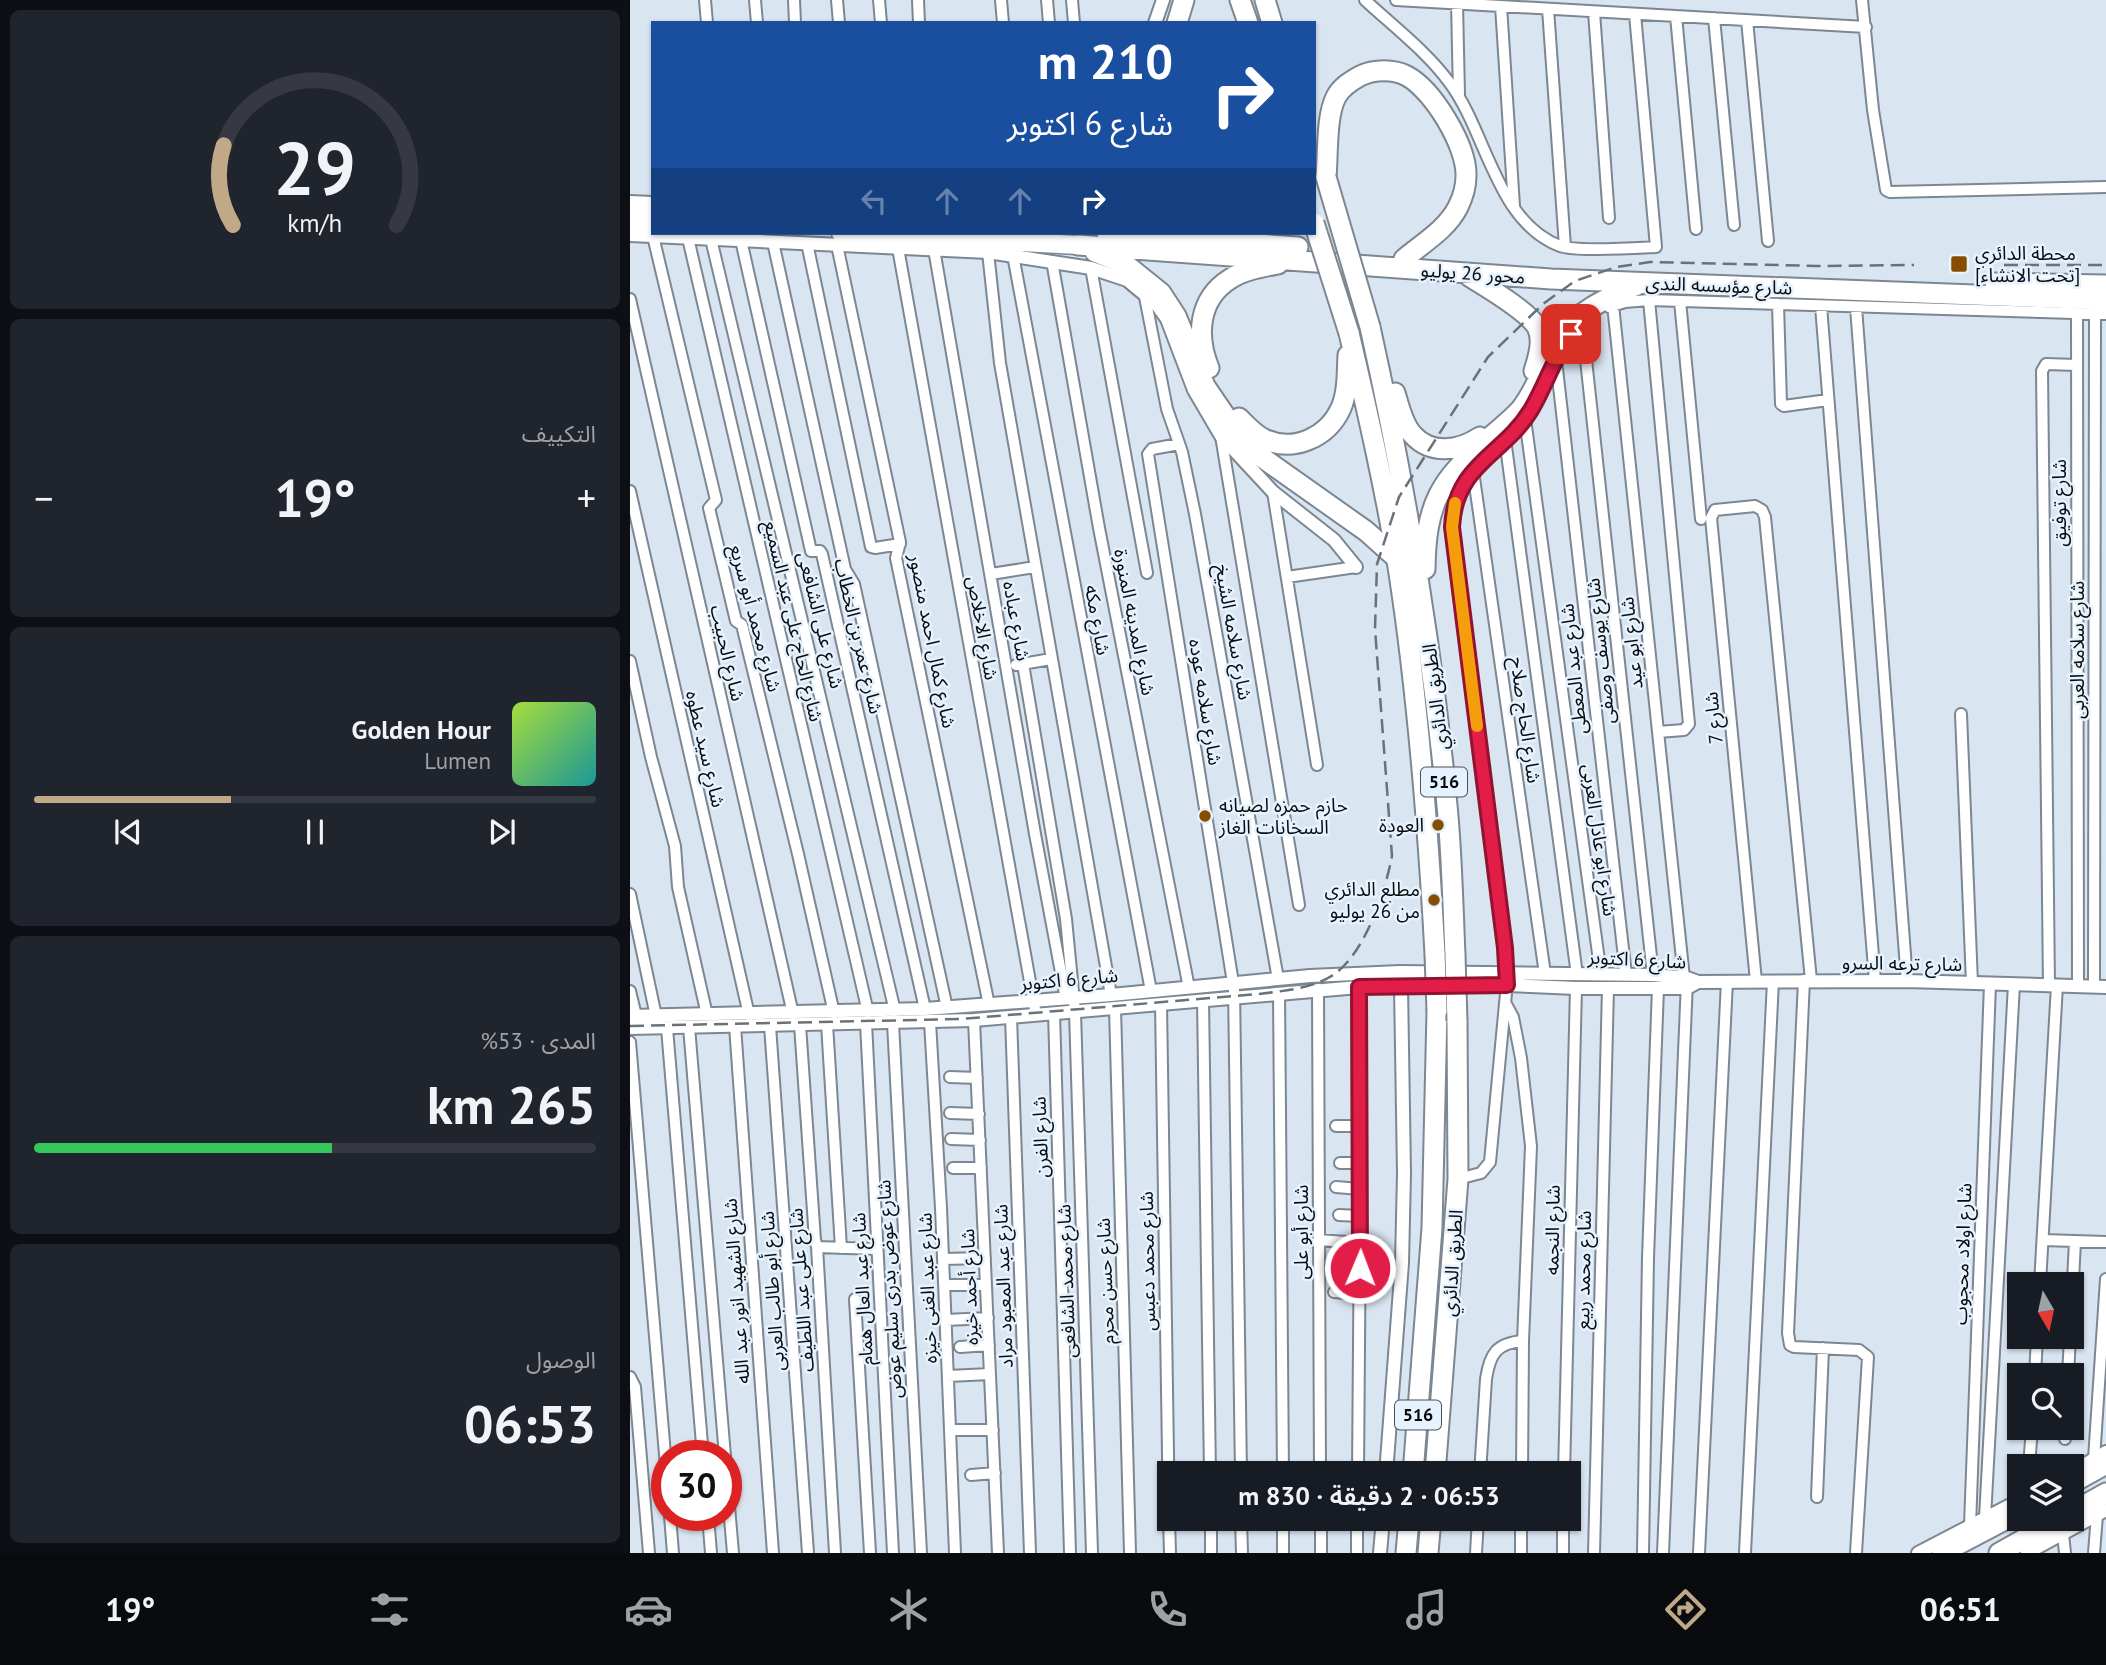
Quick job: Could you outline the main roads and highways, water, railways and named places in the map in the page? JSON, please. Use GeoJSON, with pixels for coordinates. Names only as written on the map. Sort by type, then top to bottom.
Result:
{"type":"FeatureCollection","features":[{"type":"Feature","properties":{"kind":"highway"},"geometry":{"type":"LineString","coordinates":[[1178,21],[1184,0]]}},
{"type":"Feature","properties":{"kind":"highway"},"geometry":{"type":"LineString","coordinates":[[1240,0],[1247,21]]}},
{"type":"Feature","properties":{"kind":"highway"},"geometry":{"type":"LineString","coordinates":[[1265,0],[1271,21]]}},
{"type":"Feature","properties":{"kind":"highway"},"geometry":{"type":"LineString","coordinates":[[1326,177],[1332,109],[1343,87],[1365,74],[1382,71],[1408,76],[1418,85],[1444,117],[1458,143],[1466,175],[1464,193],[1449,221],[1404,258]]}},
{"type":"Feature","properties":{"kind":"highway","name":"الطريق الدائري"},"geometry":{"type":"LineString","coordinates":[[1316,149],[1370,327],[1395,438],[1408,559],[1404,614],[1428,826],[1437,1011],[1436,1120],[1424,1357],[1414,1461]]}},
{"type":"Feature","properties":{"kind":"highway"},"geometry":{"type":"LineString","coordinates":[[630,212],[651,213]]}},
{"type":"Feature","properties":{"kind":"highway"},"geometry":{"type":"LineString","coordinates":[[630,225],[651,230]]}},
{"type":"Feature","properties":{"kind":"highway","name":"الطريق الدائري"},"geometry":{"type":"LineString","coordinates":[[1316,229],[1349,332],[1376,444],[1424,611],[1448,819],[1457,1021],[1458,1179],[1436,1461]]}},
{"type":"Feature","properties":{"kind":"highway","name":"محور 26 يوليو"},"geometry":{"type":"LineString","coordinates":[[1176,235],[1246,237],[1404,258],[1531,270],[1671,276],[2106,285]]}},
{"type":"Feature","properties":{"kind":"highway","name":"محور 26 يوليو"},"geometry":{"type":"LineString","coordinates":[[839,239],[1078,245],[1297,259],[1645,291],[2102,309]]}},
{"type":"Feature","properties":{"kind":"highway"},"geometry":{"type":"LineString","coordinates":[[1078,245],[1125,264],[1161,293],[1176,316],[1205,386],[1237,433],[1271,465],[1408,559],[1440,490],[1457,467],[1520,410],[1562,335],[1584,313],[1610,297],[1645,291]]}},
{"type":"Feature","properties":{"kind":"highway"},"geometry":{"type":"LineString","coordinates":[[1297,259],[1249,270],[1231,278],[1215,290],[1205,307],[1200,327],[1202,346],[1208,365],[1226,400],[1250,430],[1264,439],[1279,444],[1310,440],[1324,432],[1342,407],[1346,391],[1349,332]]}},
{"type":"Feature","properties":{"kind":"highway"},"geometry":{"type":"LineString","coordinates":[[1370,327],[1411,434],[1427,446],[1448,449],[1464,446],[1493,426],[1518,398],[1533,372],[1540,343],[1537,327],[1525,315],[1465,273]]}},
{"type":"Feature","properties":{"kind":"highway"},"geometry":{"type":"LineString","coordinates":[[2084,1474],[2100,1462]]}},
{"type":"Feature","properties":{"kind":"highway"},"geometry":{"type":"LineString","coordinates":[[2084,1506],[2106,1493]]}},
{"type":"Feature","properties":{"kind":"highway"},"geometry":{"type":"LineString","coordinates":[[1942,1553],[2007,1519]]}},
{"type":"Feature","properties":{"kind":"highway"},"geometry":{"type":"LineString","coordinates":[[1406,1553],[1408,1531]]}},
{"type":"Feature","properties":{"kind":"highway"},"geometry":{"type":"LineString","coordinates":[[1428,1553],[1430,1531]]}},
{"type":"Feature","properties":{"kind":"highway"},"geometry":{"type":"LineString","coordinates":[[1999,1553],[2050,1531]]}},
{"type":"Feature","properties":{"kind":"railway"},"geometry":{"type":"LineString","coordinates":[[630,1026],[961,1019],[1286,991],[1328,978],[1341,969],[1362,941],[1378,906],[1392,856],[1375,629],[1377,564],[1399,497],[1488,357],[1543,304],[1575,281],[1616,267],[1650,262],[1816,266],[1914,265]]}},
{"type":"Feature","properties":{"kind":"railway"},"geometry":{"type":"LineString","coordinates":[[2004,265],[2106,265]]}},
{"type":"Feature","properties":{"kind":"place","name":"محطة الدائري [تحت الانشاء]"},"geometry":{"type":"Point","coordinates":[1959,264]}},
{"type":"Feature","properties":{"kind":"place","name":"حازم حمزه لصيانه السخانات الغاز"},"geometry":{"type":"Point","coordinates":[1205,816]}},
{"type":"Feature","properties":{"kind":"place","name":"العودة"},"geometry":{"type":"Point","coordinates":[1438,825]}},
{"type":"Feature","properties":{"kind":"place","name":"مطلع الدائري من 26 يوليو"},"geometry":{"type":"Point","coordinates":[1434,900]}}]}
